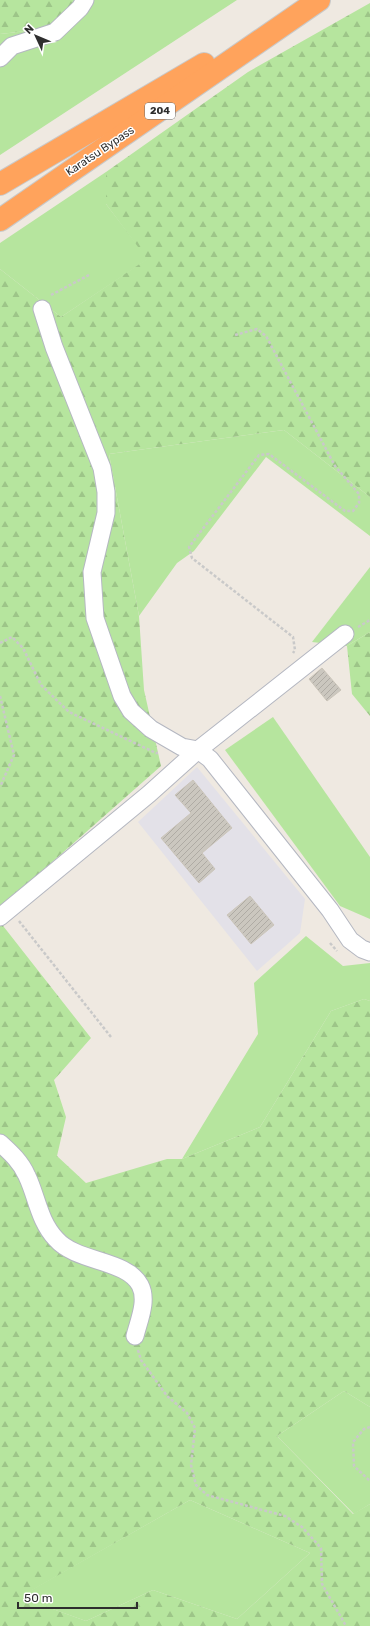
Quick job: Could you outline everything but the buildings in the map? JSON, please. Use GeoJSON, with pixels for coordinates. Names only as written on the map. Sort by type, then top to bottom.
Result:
{"type":"FeatureCollection","features":[{"type":"Feature","properties":{"kind":"highway","name":"Karatsu Bypass"},"geometry":{"type":"LineString","coordinates":[[0,184],[316,0]]}},
{"type":"Feature","properties":{"kind":"highway","name":"Karatsu Bypass"},"geometry":{"type":"LineString","coordinates":[[0,220],[319,0]]}},
{"type":"Feature","properties":{"kind":"street"},"geometry":{"type":"LineString","coordinates":[[0,58],[12,46],[55,32],[80,8],[85,0]]}},
{"type":"Feature","properties":{"kind":"street"},"geometry":{"type":"LineString","coordinates":[[42,309],[54,347],[102,468],[105,486],[106,513],[92,572],[95,618],[122,696],[130,711],[151,729],[190,748],[210,760],[330,910],[350,940],[362,950],[370,952]]}},
{"type":"Feature","properties":{"kind":"street"},"geometry":{"type":"LineString","coordinates":[[5,913],[149,794],[190,748],[346,634]]}},
{"type":"Feature","properties":{"kind":"street"},"geometry":{"type":"LineString","coordinates":[[0,1143],[18,1160],[27,1176],[42,1219],[56,1240],[76,1254],[130,1272],[140,1285],[144,1298],[135,1336]]}},
{"type":"Feature","properties":{"kind":"path"},"geometry":{"type":"LineString","coordinates":[[42,309],[50,296],[89,275]]}},
{"type":"Feature","properties":{"kind":"path"},"geometry":{"type":"LineString","coordinates":[[235,335],[257,329],[266,336],[335,466],[359,494],[359,503],[353,511],[345,511],[269,454],[260,455],[189,547],[192,558],[293,637],[295,650],[291,656]]}},
{"type":"Feature","properties":{"kind":"path"},"geometry":{"type":"LineString","coordinates":[[0,643],[12,637],[23,648],[41,685],[69,712],[156,753],[190,748]]}},
{"type":"Feature","properties":{"kind":"path"},"geometry":{"type":"LineString","coordinates":[[0,696],[14,755],[0,787]]}},
{"type":"Feature","properties":{"kind":"path"},"geometry":{"type":"LineString","coordinates":[[5,913],[111,1037]]}},
{"type":"Feature","properties":{"kind":"path"},"geometry":{"type":"LineString","coordinates":[[135,1336],[141,1360],[167,1396],[187,1413],[195,1428],[191,1465],[196,1485],[207,1495],[285,1516],[302,1527],[321,1548],[322,1584],[346,1626]]}},
{"type":"Feature","properties":{"kind":"path"},"geometry":{"type":"LineString","coordinates":[[370,1427],[364,1430],[353,1442],[354,1466],[370,1481]]}},
{"type":"Feature","properties":{"kind":"shaded area"},"geometry":{"type":"Polygon","coordinates":[[[197,767],[305,899],[300,933],[257,971],[138,822],[197,767]]]}},
{"type":"Feature","properties":{"kind":"green space"},"geometry":{"type":"Polygon","coordinates":[[[0,0],[77,0],[54,28],[0,34],[0,0]]]}},
{"type":"Feature","properties":{"kind":"green space"},"geometry":{"type":"Polygon","coordinates":[[[77,0],[237,0],[0,155],[0,34],[54,28],[77,0]]]}},
{"type":"Feature","properties":{"kind":"green space"},"geometry":{"type":"Polygon","coordinates":[[[370,3],[370,497],[284,430],[109,454],[139,616],[144,690],[161,766],[0,908],[0,269],[61,317],[147,259],[106,204],[106,172],[248,72],[370,3]]]}},
{"type":"Feature","properties":{"kind":"green space"},"geometry":{"type":"Polygon","coordinates":[[[106,172],[106,204],[148,259],[61,317],[0,269],[0,243],[106,172]]]}},
{"type":"Feature","properties":{"kind":"green space"},"geometry":{"type":"Polygon","coordinates":[[[284,430],[370,497],[370,536],[266,457],[194,551],[177,563],[139,616],[109,454],[284,430]]]}},
{"type":"Feature","properties":{"kind":"green space"},"geometry":{"type":"Polygon","coordinates":[[[370,567],[370,632],[347,646],[312,642],[370,567]]]}},
{"type":"Feature","properties":{"kind":"green space"},"geometry":{"type":"Polygon","coordinates":[[[370,632],[370,716],[352,694],[347,646],[370,632]]]}},
{"type":"Feature","properties":{"kind":"green space"},"geometry":{"type":"Polygon","coordinates":[[[273,717],[370,857],[370,919],[340,906],[225,750],[273,717]]]}},
{"type":"Feature","properties":{"kind":"green space"},"geometry":{"type":"Polygon","coordinates":[[[0,922],[91,1038],[54,1080],[66,1117],[57,1156],[86,1183],[167,1159],[182,1159],[260,1127],[331,1011],[364,999],[370,1001],[370,1407],[344,1391],[277,1436],[353,1514],[370,1504],[370,1626],[0,1626],[0,922]],[[190,1500],[20,1597],[86,1621],[153,1590],[237,1619],[310,1553],[190,1500]]]}},
{"type":"Feature","properties":{"kind":"green space"},"geometry":{"type":"Polygon","coordinates":[[[306,936],[343,966],[370,963],[370,1001],[364,999],[331,1011],[260,1127],[182,1159],[258,1034],[254,983],[306,936]]]}},
{"type":"Feature","properties":{"kind":"green space"},"geometry":{"type":"Polygon","coordinates":[[[344,1391],[370,1407],[370,1504],[354,1514],[277,1436],[344,1391]]]}},
{"type":"Feature","properties":{"kind":"green space"},"geometry":{"type":"Polygon","coordinates":[[[190,1500],[310,1553],[237,1619],[153,1590],[86,1621],[19,1597],[190,1500]]]}}]}
